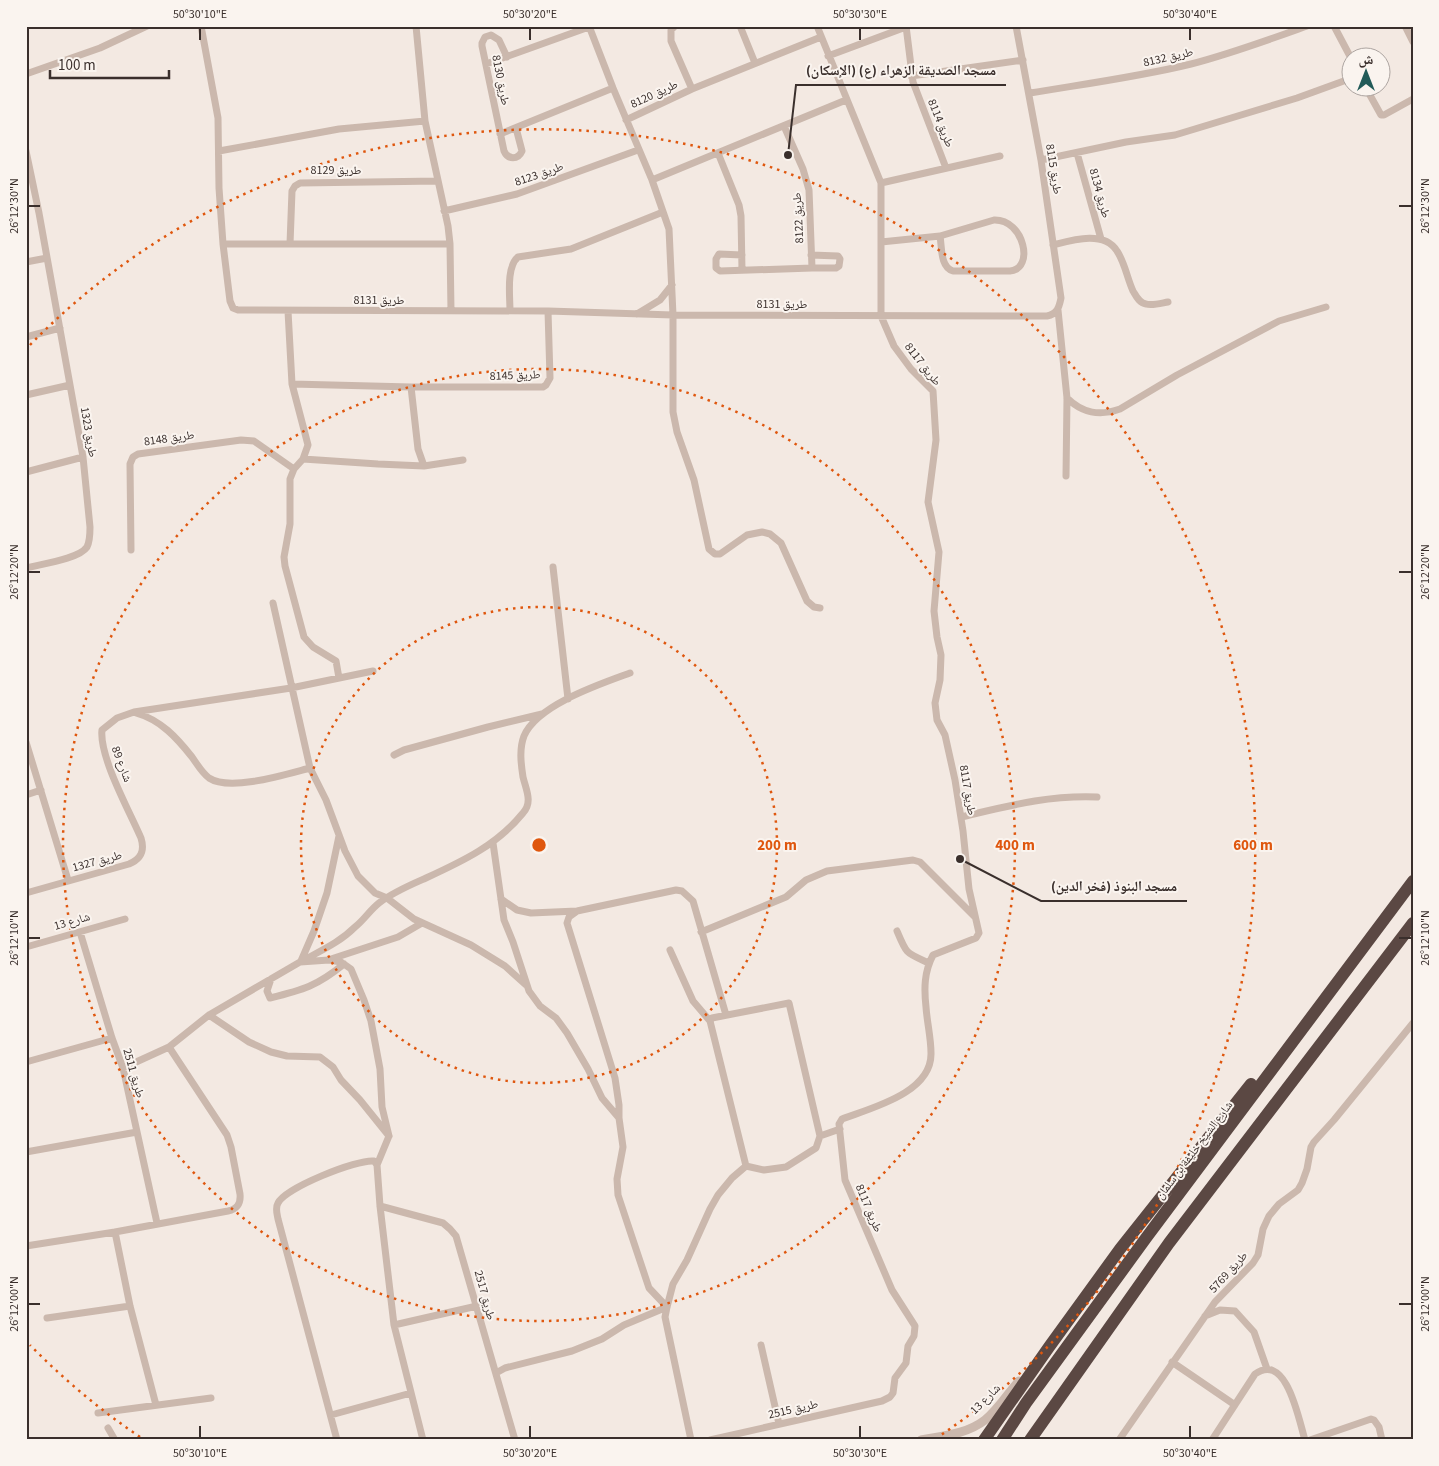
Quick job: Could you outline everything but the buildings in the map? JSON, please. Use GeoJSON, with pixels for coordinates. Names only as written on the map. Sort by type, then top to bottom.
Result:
{"type":"FeatureCollection","features":[{"type":"Feature","properties":{"kind":"highway","name":"شارع الشيخ خليفة بن سلمان"},"geometry":{"type":"LineString","coordinates":[[1002,1440],[1032,1395],[1146,1238],[1413,880]]}},
{"type":"Feature","properties":{"kind":"highway"},"geometry":{"type":"LineString","coordinates":[[1030,1440],[1169,1243],[1413,923]]}},
{"type":"Feature","properties":{"kind":"highway"},"geometry":{"type":"LineString","coordinates":[[984,1440],[1049,1346],[1120,1249],[1274,1056],[1312,1015]]}},
{"type":"Feature","properties":{"kind":"street"},"geometry":{"type":"LineString","coordinates":[[26,74],[100,48],[147,26]]}},
{"type":"Feature","properties":{"kind":"street"},"geometry":{"type":"LineString","coordinates":[[201,26],[218,118],[219,188],[223,244],[450,244]]}},
{"type":"Feature","properties":{"kind":"street"},"geometry":{"type":"LineString","coordinates":[[416,26],[425,121],[450,244],[451,311]]}},
{"type":"Feature","properties":{"kind":"street","name":"طريق 8120"},"geometry":{"type":"LineString","coordinates":[[675,26],[671,30],[671,41],[692,89]]}},
{"type":"Feature","properties":{"kind":"street"},"geometry":{"type":"LineString","coordinates":[[740,26],[755,63]]}},
{"type":"Feature","properties":{"kind":"street","name":"طريق 8117"},"geometry":{"type":"LineString","coordinates":[[817,26],[881,183],[881,316],[894,346],[911,369],[932,391],[936,440],[928,502],[939,552],[934,611],[937,636],[942,655],[940,680],[935,703],[937,720],[945,735],[951,757],[961,817],[969,889],[979,933],[976,938],[933,955],[929,963]]}},
{"type":"Feature","properties":{"kind":"street","name":"طريق 8115"},"geometry":{"type":"LineString","coordinates":[[1016,26],[1030,93],[1061,298],[1056,312],[1067,398],[1066,476]]}},
{"type":"Feature","properties":{"kind":"street","name":"طريق 8132"},"geometry":{"type":"LineString","coordinates":[[1030,93],[1131,77],[1184,65],[1252,46],[1307,26]]}},
{"type":"Feature","properties":{"kind":"street"},"geometry":{"type":"LineString","coordinates":[[1334,26],[1346,48]]}},
{"type":"Feature","properties":{"kind":"street"},"geometry":{"type":"LineString","coordinates":[[1405,26],[1413,42]]}},
{"type":"Feature","properties":{"kind":"street"},"geometry":{"type":"LineString","coordinates":[[486,64],[589,27],[638,150],[652,180],[669,229],[673,315],[673,412],[677,432],[694,480],[710,549],[714,554],[720,554],[747,535],[762,532],[770,534],[780,543],[807,601],[814,607],[820,608]]}},
{"type":"Feature","properties":{"kind":"street","name":"طريق 8114"},"geometry":{"type":"LineString","coordinates":[[828,56],[906,27],[911,76],[946,168]]}},
{"type":"Feature","properties":{"kind":"street","name":"طريق 8130"},"geometry":{"type":"LineString","coordinates":[[507,57],[497,38],[488,35],[482,43],[500,134],[506,155],[509,157],[520,155],[522,147],[516,128]]}},
{"type":"Feature","properties":{"kind":"street","name":"طريق 8120"},"geometry":{"type":"LineString","coordinates":[[626,120],[692,89],[821,37]]}},
{"type":"Feature","properties":{"kind":"street"},"geometry":{"type":"LineString","coordinates":[[911,76],[1024,60]]}},
{"type":"Feature","properties":{"kind":"street"},"geometry":{"type":"LineString","coordinates":[[1041,160],[1126,142],[1175,135],[1342,81]]}},
{"type":"Feature","properties":{"kind":"street"},"geometry":{"type":"LineString","coordinates":[[500,134],[613,88]]}},
{"type":"Feature","properties":{"kind":"street"},"geometry":{"type":"LineString","coordinates":[[1372,98],[1381,114],[1413,98]]}},
{"type":"Feature","properties":{"kind":"street"},"geometry":{"type":"LineString","coordinates":[[652,180],[846,100]]}},
{"type":"Feature","properties":{"kind":"street"},"geometry":{"type":"LineString","coordinates":[[219,151],[339,129],[425,121]]}},
{"type":"Feature","properties":{"kind":"street","name":"طريق 8122"},"geometry":{"type":"LineString","coordinates":[[784,126],[807,179],[812,268]]}},
{"type":"Feature","properties":{"kind":"street","name":"طريق 8123"},"geometry":{"type":"LineString","coordinates":[[444,211],[517,194],[638,150]]}},
{"type":"Feature","properties":{"kind":"street","name":"طريق 1323"},"geometry":{"type":"LineString","coordinates":[[26,151],[70,385],[82,457],[90,527],[87,547],[79,554],[26,568]]}},
{"type":"Feature","properties":{"kind":"street"},"geometry":{"type":"LineString","coordinates":[[718,153],[739,206],[741,216],[742,270]]}},
{"type":"Feature","properties":{"kind":"street","name":"طريق 8134"},"geometry":{"type":"LineString","coordinates":[[1077,153],[1101,239]]}},
{"type":"Feature","properties":{"kind":"street"},"geometry":{"type":"LineString","coordinates":[[881,183],[1000,156]]}},
{"type":"Feature","properties":{"kind":"street","name":"طريق 8129"},"geometry":{"type":"LineString","coordinates":[[290,244],[292,191],[300,182],[438,181]]}},
{"type":"Feature","properties":{"kind":"street"},"geometry":{"type":"LineString","coordinates":[[510,311],[510,268],[518,257],[570,249],[663,212]]}},
{"type":"Feature","properties":{"kind":"street"},"geometry":{"type":"LineString","coordinates":[[881,242],[940,236],[994,220],[1007,222],[1013,226],[1021,240],[1023,263],[1016,271],[950,270],[944,264],[940,236]]}},
{"type":"Feature","properties":{"kind":"street"},"geometry":{"type":"LineString","coordinates":[[1053,245],[1074,239],[1101,239],[1111,244],[1118,251],[1128,280],[1140,301],[1147,304],[1168,302]]}},
{"type":"Feature","properties":{"kind":"street","name":"طريق 8131"},"geometry":{"type":"LineString","coordinates":[[223,244],[231,305],[238,310],[248,311],[548,311],[673,315],[881,316],[1046,316],[1056,312]]}},
{"type":"Feature","properties":{"kind":"street","name":"طريق 8122"},"geometry":{"type":"LineString","coordinates":[[742,255],[719,254],[716,257],[716,267],[718,270],[742,270],[836,268],[839,266],[840,259],[837,255],[811,255]]}},
{"type":"Feature","properties":{"kind":"street"},"geometry":{"type":"LineString","coordinates":[[26,262],[47,258]]}},
{"type":"Feature","properties":{"kind":"street"},"geometry":{"type":"LineString","coordinates":[[637,314],[660,300],[672,285]]}},
{"type":"Feature","properties":{"kind":"street"},"geometry":{"type":"LineString","coordinates":[[1067,398],[1075,406],[1087,412],[1110,413],[1279,321],[1326,306]]}},
{"type":"Feature","properties":{"kind":"street"},"geometry":{"type":"LineString","coordinates":[[288,311],[292,384],[307,440],[307,450],[303,459],[294,469],[290,479],[290,524],[285,548],[285,566],[304,637],[313,647],[336,662],[339,678]]}},
{"type":"Feature","properties":{"kind":"street","name":"طريق 8145"},"geometry":{"type":"LineString","coordinates":[[292,384],[411,387],[539,387],[546,385],[550,378],[548,311]]}},
{"type":"Feature","properties":{"kind":"street"},"geometry":{"type":"LineString","coordinates":[[26,336],[60,328]]}},
{"type":"Feature","properties":{"kind":"street"},"geometry":{"type":"LineString","coordinates":[[26,395],[70,385]]}},
{"type":"Feature","properties":{"kind":"street"},"geometry":{"type":"LineString","coordinates":[[411,387],[418,449],[424,466]]}},
{"type":"Feature","properties":{"kind":"street","name":"طريق 8148"},"geometry":{"type":"LineString","coordinates":[[132,550],[130,464],[132,457],[138,454],[241,440],[254,441],[294,469]]}},
{"type":"Feature","properties":{"kind":"street"},"geometry":{"type":"LineString","coordinates":[[26,472],[82,457]]}},
{"type":"Feature","properties":{"kind":"street"},"geometry":{"type":"LineString","coordinates":[[303,459],[424,466],[463,460]]}},
{"type":"Feature","properties":{"kind":"street"},"geometry":{"type":"LineString","coordinates":[[553,567],[568,699]]}},
{"type":"Feature","properties":{"kind":"street"},"geometry":{"type":"LineString","coordinates":[[273,604],[310,768],[326,800],[358,876],[375,893],[387,898],[414,919],[471,945],[505,966],[527,985]]}},
{"type":"Feature","properties":{"kind":"street","name":"شارع 89"},"geometry":{"type":"LineString","coordinates":[[141,838],[101,740],[102,730],[108,724],[117,718],[134,712],[291,688],[373,671]]}},
{"type":"Feature","properties":{"kind":"street"},"geometry":{"type":"LineString","coordinates":[[123,1068],[169,1047],[209,1015],[338,942],[356,927],[379,903],[387,898],[493,843],[525,811],[528,803],[520,762],[524,735],[544,714],[568,699],[630,673]]}},
{"type":"Feature","properties":{"kind":"street"},"geometry":{"type":"LineString","coordinates":[[134,712],[150,717],[179,741],[210,779],[226,782],[255,782],[310,768]]}},
{"type":"Feature","properties":{"kind":"street"},"geometry":{"type":"LineString","coordinates":[[394,755],[404,750],[488,727],[544,714]]}},
{"type":"Feature","properties":{"kind":"street","name":"طريق 1327"},"geometry":{"type":"LineString","coordinates":[[26,742],[68,880]]}},
{"type":"Feature","properties":{"kind":"street"},"geometry":{"type":"LineString","coordinates":[[26,795],[41,790]]}},
{"type":"Feature","properties":{"kind":"street"},"geometry":{"type":"LineString","coordinates":[[961,817],[1040,799],[1070,796],[1097,797]]}},
{"type":"Feature","properties":{"kind":"street"},"geometry":{"type":"LineString","coordinates":[[300,962],[314,931],[327,893],[340,835]]}},
{"type":"Feature","properties":{"kind":"street","name":"طريق 1327"},"geometry":{"type":"LineString","coordinates":[[26,893],[137,861],[142,854],[144,846],[141,838]]}},
{"type":"Feature","properties":{"kind":"street"},"geometry":{"type":"LineString","coordinates":[[493,843],[504,920],[528,991],[540,1006],[556,1018],[567,1033],[602,1098],[619,1118]]}},
{"type":"Feature","properties":{"kind":"street"},"geometry":{"type":"LineString","coordinates":[[702,932],[786,897],[806,880],[827,871],[913,860],[920,862],[976,918]]}},
{"type":"Feature","properties":{"kind":"street"},"geometry":{"type":"LineString","coordinates":[[501,899],[517,910],[531,913],[577,911],[676,890],[682,892],[693,902],[726,1015]]}},
{"type":"Feature","properties":{"kind":"street"},"geometry":{"type":"LineString","coordinates":[[577,911],[570,916],[567,923],[615,1078],[623,1147],[616,1179],[618,1195],[649,1288],[667,1307]]}},
{"type":"Feature","properties":{"kind":"street","name":"شارع 13"},"geometry":{"type":"LineString","coordinates":[[26,947],[125,919]]}},
{"type":"Feature","properties":{"kind":"street"},"geometry":{"type":"LineString","coordinates":[[300,962],[328,960],[398,938],[422,923]]}},
{"type":"Feature","properties":{"kind":"street"},"geometry":{"type":"LineString","coordinates":[[820,1136],[840,1129],[839,1124],[842,1119],[892,1101],[903,1094],[928,1069],[931,1054],[924,987],[929,963],[909,954],[898,931]]}},
{"type":"Feature","properties":{"kind":"street","name":"طريق 2511"},"geometry":{"type":"LineString","coordinates":[[80,932],[123,1068],[157,1223]]}},
{"type":"Feature","properties":{"kind":"street"},"geometry":{"type":"LineString","coordinates":[[670,950],[693,1001],[710,1021],[746,1166]]}},
{"type":"Feature","properties":{"kind":"street"},"geometry":{"type":"LineString","coordinates":[[328,960],[352,968],[371,1021],[380,1069],[382,1107],[389,1136],[377,1165],[394,1325],[423,1440]]}},
{"type":"Feature","properties":{"kind":"street"},"geometry":{"type":"LineString","coordinates":[[271,979],[267,991],[270,998],[296,992],[318,984],[344,964]]}},
{"type":"Feature","properties":{"kind":"street"},"geometry":{"type":"LineString","coordinates":[[710,1021],[712,1018],[789,1003],[820,1136],[816,1148],[786,1167],[764,1170],[746,1166]]}},
{"type":"Feature","properties":{"kind":"street"},"geometry":{"type":"LineString","coordinates":[[209,1015],[249,1042],[271,1052],[287,1056],[320,1057],[333,1067],[341,1080],[389,1136]]}},
{"type":"Feature","properties":{"kind":"street","name":"طريق 5769"},"geometry":{"type":"LineString","coordinates":[[1118,1440],[1215,1302],[1253,1263],[1258,1255],[1263,1229],[1269,1216],[1279,1204],[1298,1190],[1302,1183],[1314,1142],[1413,1023]]}},
{"type":"Feature","properties":{"kind":"street"},"geometry":{"type":"LineString","coordinates":[[26,1062],[112,1038]]}},
{"type":"Feature","properties":{"kind":"street"},"geometry":{"type":"LineString","coordinates":[[26,1246],[234,1210],[238,1206],[241,1200],[227,1135],[169,1047]]}},
{"type":"Feature","properties":{"kind":"street","name":"طريق 8117"},"geometry":{"type":"LineString","coordinates":[[840,1129],[845,1180],[892,1290],[915,1326],[914,1336],[908,1346],[906,1363],[895,1378],[893,1393],[882,1401]]}},
{"type":"Feature","properties":{"kind":"street"},"geometry":{"type":"LineString","coordinates":[[26,1152],[137,1132]]}},
{"type":"Feature","properties":{"kind":"street"},"geometry":{"type":"LineString","coordinates":[[337,1440],[276,1207],[282,1198],[309,1181],[359,1162],[374,1161],[377,1165]]}},
{"type":"Feature","properties":{"kind":"street"},"geometry":{"type":"LineString","coordinates":[[691,1440],[665,1317],[667,1307],[673,1284],[687,1260],[710,1209],[718,1195],[732,1178],[746,1166]]}},
{"type":"Feature","properties":{"kind":"street","name":"طريق 2517"},"geometry":{"type":"LineString","coordinates":[[380,1206],[443,1223],[456,1236],[515,1440]]}},
{"type":"Feature","properties":{"kind":"street"},"geometry":{"type":"LineString","coordinates":[[115,1232],[130,1306],[156,1406]]}},
{"type":"Feature","properties":{"kind":"street"},"geometry":{"type":"LineString","coordinates":[[47,1318],[130,1306]]}},
{"type":"Feature","properties":{"kind":"street"},"geometry":{"type":"LineString","coordinates":[[394,1325],[477,1306]]}},
{"type":"Feature","properties":{"kind":"street"},"geometry":{"type":"LineString","coordinates":[[496,1373],[505,1368],[572,1351],[602,1340],[624,1325],[667,1307]]}},
{"type":"Feature","properties":{"kind":"street"},"geometry":{"type":"LineString","coordinates":[[1205,1316],[1220,1310],[1235,1311],[1254,1332],[1267,1369]]}},
{"type":"Feature","properties":{"kind":"street"},"geometry":{"type":"LineString","coordinates":[[761,1345],[779,1424]]}},
{"type":"Feature","properties":{"kind":"street","name":"شارع 13"},"geometry":{"type":"LineString","coordinates":[[921,1440],[956,1434],[986,1420],[1049,1346]]}},
{"type":"Feature","properties":{"kind":"street"},"geometry":{"type":"LineString","coordinates":[[1172,1362],[1236,1405]]}},
{"type":"Feature","properties":{"kind":"street"},"geometry":{"type":"LineString","coordinates":[[1212,1440],[1256,1374],[1261,1370],[1267,1369],[1274,1370],[1290,1388],[1305,1440]]}},
{"type":"Feature","properties":{"kind":"street"},"geometry":{"type":"LineString","coordinates":[[331,1415],[411,1393]]}},
{"type":"Feature","properties":{"kind":"street"},"geometry":{"type":"LineString","coordinates":[[98,1413],[212,1398]]}},
{"type":"Feature","properties":{"kind":"street","name":"طريق 2515"},"geometry":{"type":"LineString","coordinates":[[710,1440],[882,1401]]}},
{"type":"Feature","properties":{"kind":"street"},"geometry":{"type":"LineString","coordinates":[[1310,1440],[1371,1419],[1379,1427],[1382,1440]]}},
{"type":"Feature","properties":{"kind":"street"},"geometry":{"type":"LineString","coordinates":[[108,1428],[115,1440]]}},
{"type":"Feature","properties":{"kind":"place","name":"مسجد الصديقة الزهراء (ع) (الإسكان)"},"geometry":{"type":"Point","coordinates":[788,155]}},
{"type":"Feature","properties":{"kind":"place","name":"مسجد البنوذ (فخر الدين)"},"geometry":{"type":"Point","coordinates":[960,859]}}]}
